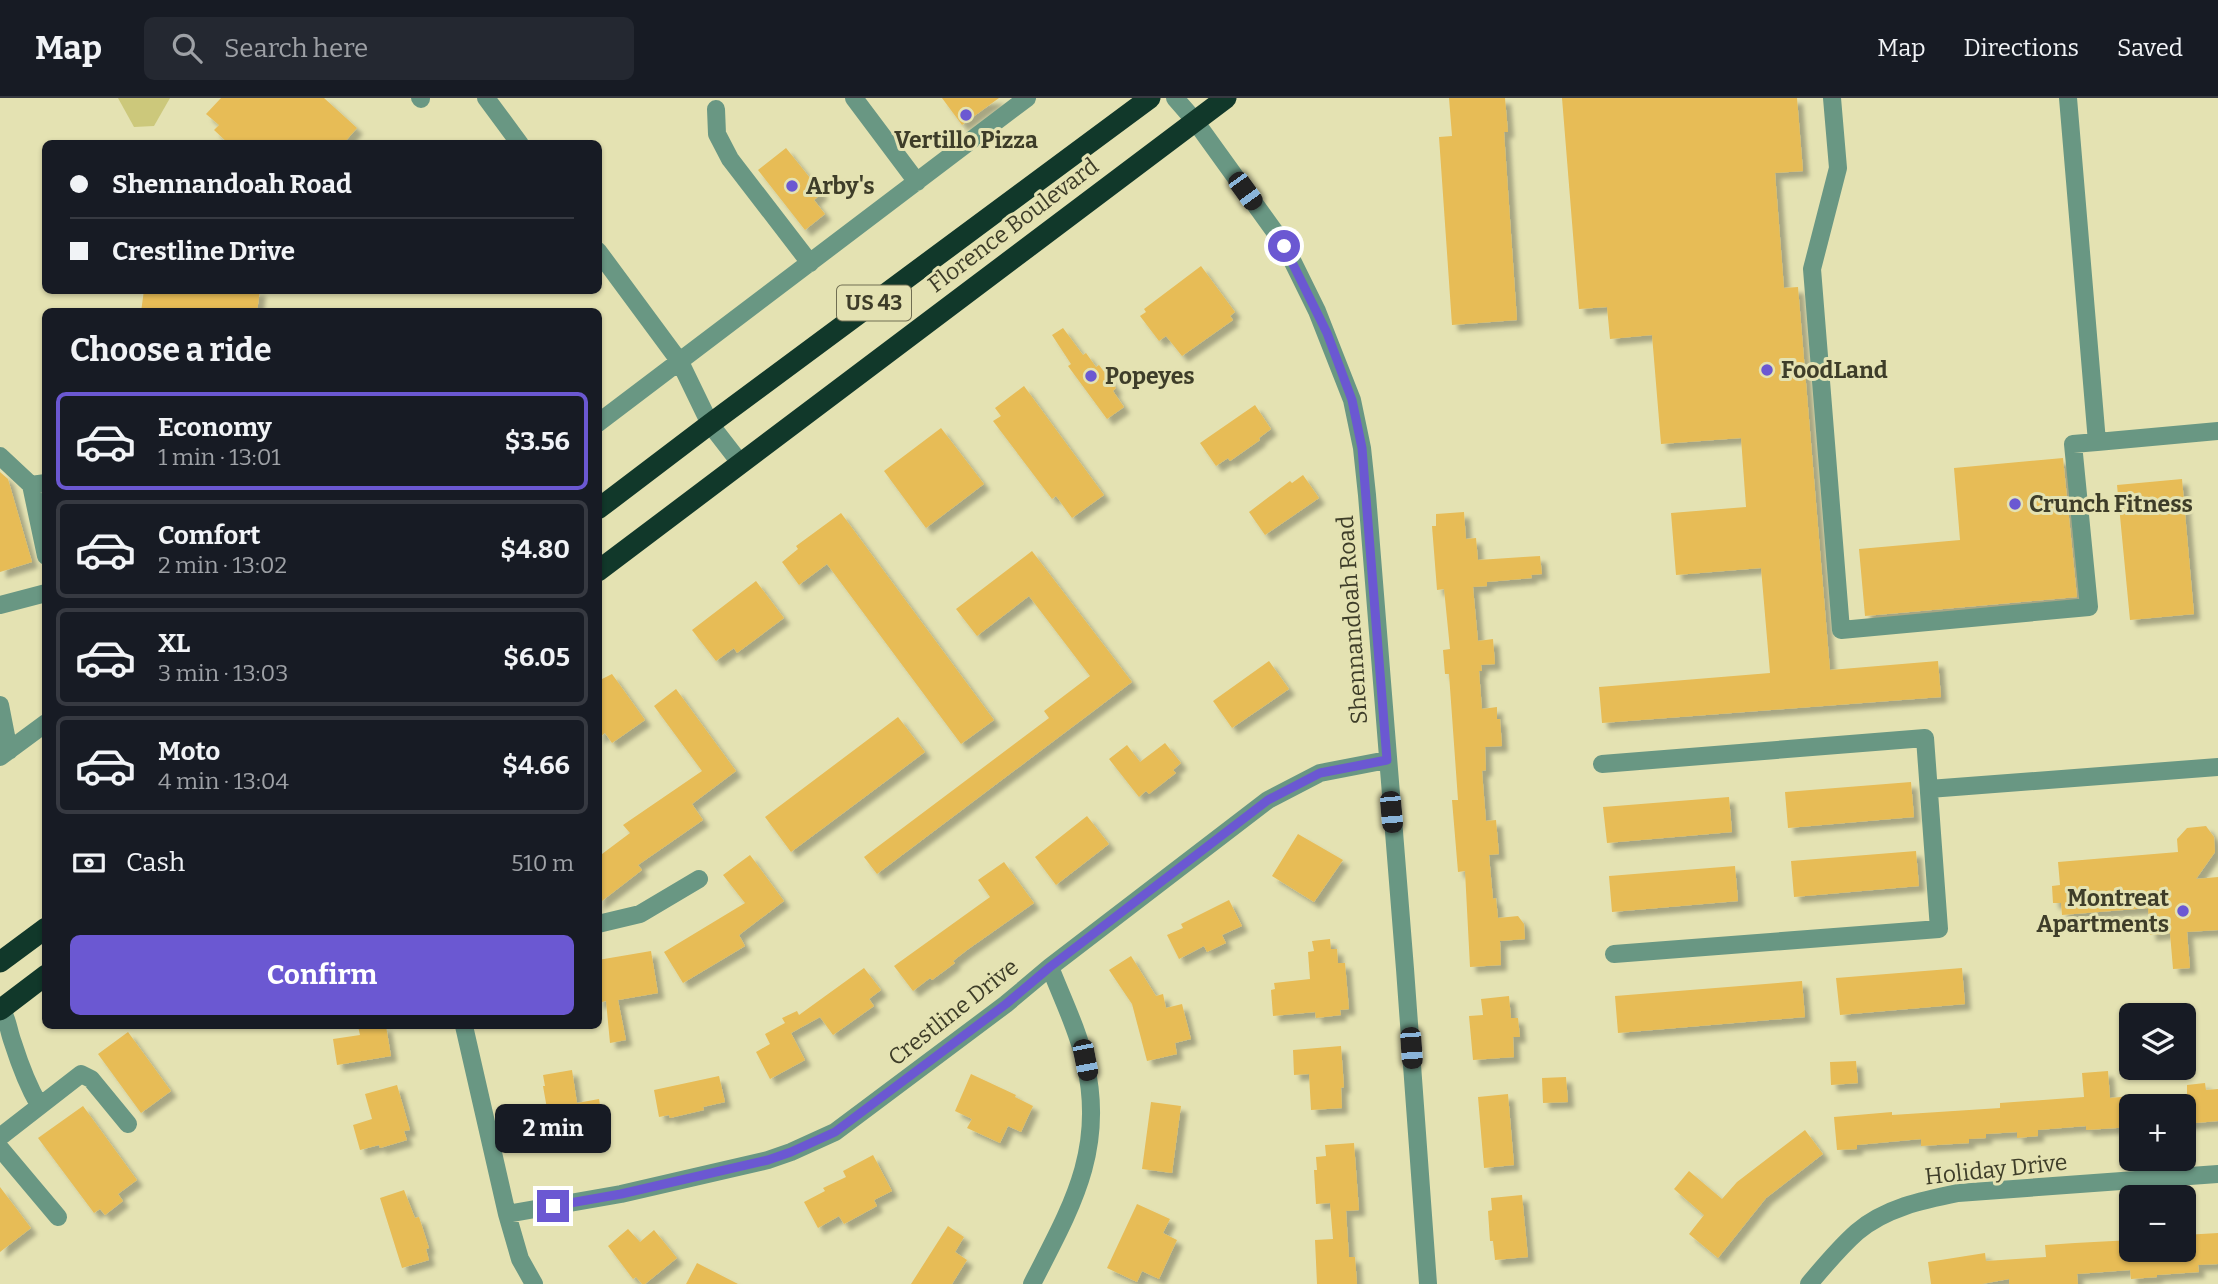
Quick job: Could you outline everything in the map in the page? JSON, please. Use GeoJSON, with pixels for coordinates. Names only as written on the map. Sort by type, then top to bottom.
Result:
{"type":"FeatureCollection","features":[{"type":"Feature","properties":{"kind":"highway","name":"Florence Boulevard"},"geometry":{"type":"LineString","coordinates":[[602,506],[1150,98]]}},
{"type":"Feature","properties":{"kind":"highway","name":"Florence Boulevard"},"geometry":{"type":"LineString","coordinates":[[602,568],[1226,98]]}},
{"type":"Feature","properties":{"kind":"highway"},"geometry":{"type":"LineString","coordinates":[[0,962],[42,931]]}},
{"type":"Feature","properties":{"kind":"highway"},"geometry":{"type":"LineString","coordinates":[[1,1008],[42,978]]}},
{"type":"Feature","properties":{"kind":"street"},"geometry":{"type":"LineString","coordinates":[[486,98],[517,140]]}},
{"type":"Feature","properties":{"kind":"street"},"geometry":{"type":"LineString","coordinates":[[854,98],[917,182]]}},
{"type":"Feature","properties":{"kind":"street"},"geometry":{"type":"LineString","coordinates":[[602,420],[1027,98]]}},
{"type":"Feature","properties":{"kind":"street","name":"Shennandoah Road"},"geometry":{"type":"LineString","coordinates":[[1175,98],[1195,121],[1284,246],[1327,333],[1352,400],[1362,448],[1367,495],[1428,1284]]}},
{"type":"Feature","properties":{"kind":"street"},"geometry":{"type":"LineString","coordinates":[[1832,98],[1838,168],[1812,269],[1841,630],[2089,607],[2073,444],[2218,431]]}},
{"type":"Feature","properties":{"kind":"street"},"geometry":{"type":"LineString","coordinates":[[2068,98],[2097,442]]}},
{"type":"Feature","properties":{"kind":"street"},"geometry":{"type":"LineString","coordinates":[[716,108],[718,134],[730,159],[810,263]]}},
{"type":"Feature","properties":{"kind":"street"},"geometry":{"type":"LineString","coordinates":[[602,256],[680,362],[710,424],[741,464]]}},
{"type":"Feature","properties":{"kind":"street"},"geometry":{"type":"LineString","coordinates":[[0,456],[38,484],[42,520]]}},
{"type":"Feature","properties":{"kind":"street"},"geometry":{"type":"LineString","coordinates":[[0,605],[42,594]]}},
{"type":"Feature","properties":{"kind":"street"},"geometry":{"type":"LineString","coordinates":[[0,705],[4,754]]}},
{"type":"Feature","properties":{"kind":"street"},"geometry":{"type":"LineString","coordinates":[[4,754],[42,726]]}},
{"type":"Feature","properties":{"kind":"street"},"geometry":{"type":"LineString","coordinates":[[1602,764],[1926,738],[1939,929],[1614,954]]}},
{"type":"Feature","properties":{"kind":"street","name":"Crestline Drive"},"geometry":{"type":"LineString","coordinates":[[508,1214],[621,1194],[707,1175],[768,1160],[814,1143],[835,1132],[891,1091],[1268,800],[1320,773],[1387,760]]}},
{"type":"Feature","properties":{"kind":"street"},"geometry":{"type":"LineString","coordinates":[[1929,789],[2218,767]]}},
{"type":"Feature","properties":{"kind":"street"},"geometry":{"type":"LineString","coordinates":[[602,923],[640,914],[699,879]]}},
{"type":"Feature","properties":{"kind":"street"},"geometry":{"type":"LineString","coordinates":[[1032,1284],[1077,1193],[1091,1135],[1092,1111],[1085,1060],[1050,967]]}},
{"type":"Feature","properties":{"kind":"street"},"geometry":{"type":"LineString","coordinates":[[1,1008],[6,1016],[26,1082],[39,1105]]}},
{"type":"Feature","properties":{"kind":"street"},"geometry":{"type":"LineString","coordinates":[[465,1029],[520,1259],[534,1284]]}},
{"type":"Feature","properties":{"kind":"street"},"geometry":{"type":"LineString","coordinates":[[0,1137],[76,1076],[86,1074],[128,1124]]}},
{"type":"Feature","properties":{"kind":"street"},"geometry":{"type":"LineString","coordinates":[[0,1148],[58,1217]]}},
{"type":"Feature","properties":{"kind":"street","name":"Holiday Drive"},"geometry":{"type":"LineString","coordinates":[[1810,1284],[1858,1230],[1901,1207],[1927,1199],[1958,1193],[2218,1174]]}},
{"type":"Feature","properties":{"kind":"shaded area"},"geometry":{"type":"Polygon","coordinates":[[[118,98],[170,98],[154,126],[134,127],[118,98]]]}},
{"type":"Feature","properties":{"kind":"building"},"geometry":{"type":"Polygon","coordinates":[[[221,98],[324,98],[357,128],[346,140],[225,140],[214,130],[219,125],[206,114],[221,98]]]}},
{"type":"Feature","properties":{"kind":"building","name":"Vertillo Pizza"},"geometry":{"type":"Polygon","coordinates":[[[942,98],[999,98],[962,125],[942,98]]]}},
{"type":"Feature","properties":{"kind":"building"},"geometry":{"type":"Polygon","coordinates":[[[1449,98],[1505,98],[1508,132],[1504,132],[1517,320],[1452,325],[1439,137],[1452,136],[1449,98]]]}},
{"type":"Feature","properties":{"kind":"building"},"geometry":{"type":"Polygon","coordinates":[[[1562,98],[1797,98],[1803,171],[1775,173],[1784,288],[1798,287],[1830,670],[1938,661],[1941,697],[1602,723],[1599,687],[1770,673],[1761,568],[1676,575],[1671,513],[1746,507],[1741,438],[1661,444],[1652,335],[1610,339],[1607,307],[1579,309],[1562,98]]]}},
{"type":"Feature","properties":{"kind":"building"},"geometry":{"type":"Polygon","coordinates":[[[786,148],[822,193],[814,200],[825,214],[805,230],[758,170],[786,148]]]}},
{"type":"Feature","properties":{"kind":"building"},"geometry":{"type":"Polygon","coordinates":[[[1201,266],[1235,312],[1230,316],[1233,320],[1182,356],[1166,336],[1159,341],[1140,316],[1146,312],[1144,309],[1201,266]]]}},
{"type":"Feature","properties":{"kind":"building"},"geometry":{"type":"Polygon","coordinates":[[[143,294],[259,294],[258,308],[142,308],[143,294]]]}},
{"type":"Feature","properties":{"kind":"building","name":"Popeyes"},"geometry":{"type":"Polygon","coordinates":[[[1063,328],[1083,355],[1086,353],[1096,367],[1099,365],[1116,388],[1113,391],[1124,407],[1107,419],[1068,366],[1071,364],[1052,335],[1063,328]]]}},
{"type":"Feature","properties":{"kind":"building"},"geometry":{"type":"Polygon","coordinates":[[[1024,386],[1104,495],[1072,518],[1056,496],[1052,499],[993,421],[1001,416],[995,408],[1024,386]]]}},
{"type":"Feature","properties":{"kind":"building"},"geometry":{"type":"Polygon","coordinates":[[[1255,405],[1271,429],[1230,461],[1228,458],[1216,466],[1200,443],[1255,405]]]}},
{"type":"Feature","properties":{"kind":"building"},"geometry":{"type":"Polygon","coordinates":[[[941,428],[984,484],[926,528],[884,471],[941,428]]]}},
{"type":"Feature","properties":{"kind":"building","name":"Crunch Fitness"},"geometry":{"type":"Polygon","coordinates":[[[2063,458],[2077,597],[1865,616],[1859,549],[1960,540],[1954,468],[2063,458]]]}},
{"type":"Feature","properties":{"kind":"building"},"geometry":{"type":"Polygon","coordinates":[[[0,472],[8,479],[32,562],[0,572],[0,472]]]}},
{"type":"Feature","properties":{"kind":"building"},"geometry":{"type":"Polygon","coordinates":[[[1303,475],[1319,498],[1265,535],[1249,512],[1290,481],[1292,483],[1303,475]]]}},
{"type":"Feature","properties":{"kind":"building"},"geometry":{"type":"Polygon","coordinates":[[[2182,479],[2194,614],[2130,620],[2117,485],[2182,479]]]}},
{"type":"Feature","properties":{"kind":"building"},"geometry":{"type":"Polygon","coordinates":[[[1464,512],[1466,539],[1476,538],[1478,560],[1540,556],[1542,574],[1531,575],[1532,578],[1487,582],[1487,586],[1473,587],[1478,641],[1493,639],[1495,664],[1481,665],[1482,671],[1479,671],[1482,709],[1497,707],[1502,746],[1485,747],[1486,770],[1482,771],[1486,821],[1496,820],[1499,854],[1489,855],[1493,899],[1496,898],[1498,918],[1518,916],[1524,924],[1525,939],[1500,941],[1501,965],[1470,967],[1465,871],[1458,872],[1452,800],[1458,800],[1449,674],[1445,674],[1443,650],[1450,649],[1444,589],[1437,590],[1432,526],[1436,526],[1436,514],[1464,512]]]}},
{"type":"Feature","properties":{"kind":"building"},"geometry":{"type":"Polygon","coordinates":[[[841,513],[994,720],[961,744],[827,564],[799,585],[782,562],[798,549],[796,546],[841,513]]]}},
{"type":"Feature","properties":{"kind":"building"},"geometry":{"type":"Polygon","coordinates":[[[1032,551],[1132,682],[877,874],[864,857],[1049,718],[1044,711],[1090,676],[1029,596],[977,636],[956,609],[1032,551]]]}},
{"type":"Feature","properties":{"kind":"building"},"geometry":{"type":"Polygon","coordinates":[[[756,581],[784,618],[737,653],[734,648],[716,661],[692,630],[756,581]]]}},
{"type":"Feature","properties":{"kind":"building"},"geometry":{"type":"Polygon","coordinates":[[[1269,661],[1289,689],[1232,728],[1213,701],[1269,661]]]}},
{"type":"Feature","properties":{"kind":"building"},"geometry":{"type":"Polygon","coordinates":[[[612,674],[645,720],[612,743],[605,733],[602,735],[602,679],[612,674]]]}},
{"type":"Feature","properties":{"kind":"building"},"geometry":{"type":"Polygon","coordinates":[[[676,689],[736,771],[692,804],[703,820],[638,865],[642,870],[602,901],[602,854],[630,833],[623,825],[702,771],[654,706],[676,689]]]}},
{"type":"Feature","properties":{"kind":"building"},"geometry":{"type":"Polygon","coordinates":[[[898,717],[925,752],[791,852],[765,817],[898,717]]]}},
{"type":"Feature","properties":{"kind":"building"},"geometry":{"type":"Polygon","coordinates":[[[1165,743],[1181,763],[1173,770],[1176,773],[1149,794],[1146,791],[1139,797],[1109,759],[1127,745],[1140,762],[1165,743]]]}},
{"type":"Feature","properties":{"kind":"building"},"geometry":{"type":"Polygon","coordinates":[[[1911,782],[1914,817],[1788,828],[1785,792],[1911,782]]]}},
{"type":"Feature","properties":{"kind":"building"},"geometry":{"type":"Polygon","coordinates":[[[1729,797],[1732,832],[1607,843],[1603,807],[1729,797]]]}},
{"type":"Feature","properties":{"kind":"building"},"geometry":{"type":"Polygon","coordinates":[[[1087,816],[1109,844],[1056,885],[1035,857],[1087,816]]]}},
{"type":"Feature","properties":{"kind":"building","name":"Montreat Apartments"},"geometry":{"type":"Polygon","coordinates":[[[2206,826],[2214,837],[2215,852],[2196,879],[2218,877],[2218,930],[2187,932],[2190,968],[2173,969],[2170,933],[2150,935],[2148,908],[2062,915],[2061,903],[2053,903],[2052,886],[2060,885],[2058,862],[2178,852],[2177,839],[2187,828],[2206,826]]]}},
{"type":"Feature","properties":{"kind":"building"},"geometry":{"type":"Polygon","coordinates":[[[1298,834],[1343,860],[1314,902],[1272,876],[1298,834]]]}},
{"type":"Feature","properties":{"kind":"building"},"geometry":{"type":"Polygon","coordinates":[[[1916,851],[1919,886],[1794,897],[1791,861],[1916,851]]]}},
{"type":"Feature","properties":{"kind":"building"},"geometry":{"type":"Polygon","coordinates":[[[750,855],[784,901],[739,935],[745,946],[683,983],[664,952],[745,903],[723,875],[750,855]]]}},
{"type":"Feature","properties":{"kind":"building"},"geometry":{"type":"Polygon","coordinates":[[[1004,862],[1034,903],[967,950],[932,980],[930,978],[913,991],[894,966],[990,897],[978,880],[1004,862]]]}},
{"type":"Feature","properties":{"kind":"building"},"geometry":{"type":"Polygon","coordinates":[[[1735,866],[1738,901],[1612,912],[1609,876],[1735,866]]]}},
{"type":"Feature","properties":{"kind":"building"},"geometry":{"type":"Polygon","coordinates":[[[1229,900],[1242,926],[1222,935],[1226,943],[1207,952],[1204,946],[1179,959],[1167,935],[1183,928],[1181,924],[1229,900]]]}},
{"type":"Feature","properties":{"kind":"building"},"geometry":{"type":"Polygon","coordinates":[[[1330,939],[1331,949],[1337,949],[1338,963],[1345,963],[1349,1009],[1340,1010],[1341,1015],[1316,1018],[1315,1012],[1273,1016],[1271,990],[1275,989],[1274,983],[1310,979],[1308,952],[1314,951],[1312,941],[1330,939]]]}},
{"type":"Feature","properties":{"kind":"building"},"geometry":{"type":"Polygon","coordinates":[[[651,951],[658,993],[618,1000],[626,1040],[610,1043],[606,1001],[602,1002],[602,959],[651,951]]]}},
{"type":"Feature","properties":{"kind":"building"},"geometry":{"type":"Polygon","coordinates":[[[1131,956],[1156,996],[1163,994],[1166,1008],[1182,1004],[1191,1039],[1175,1043],[1177,1054],[1147,1061],[1132,1004],[1109,970],[1131,956]]]}},
{"type":"Feature","properties":{"kind":"building"},"geometry":{"type":"Polygon","coordinates":[[[864,968],[881,990],[869,999],[874,1006],[833,1035],[820,1017],[791,1033],[805,1060],[770,1079],[756,1052],[770,1044],[765,1034],[785,1023],[782,1018],[797,1011],[799,1015],[864,968]]]}},
{"type":"Feature","properties":{"kind":"building"},"geometry":{"type":"Polygon","coordinates":[[[1962,968],[1965,1004],[1840,1015],[1836,978],[1962,968]]]}},
{"type":"Feature","properties":{"kind":"building"},"geometry":{"type":"Polygon","coordinates":[[[1802,981],[1805,1017],[1618,1033],[1615,996],[1802,981]]]}},
{"type":"Feature","properties":{"kind":"building"},"geometry":{"type":"Polygon","coordinates":[[[1509,996],[1511,1018],[1518,1018],[1520,1037],[1513,1037],[1514,1057],[1473,1060],[1469,1016],[1483,1015],[1481,999],[1509,996]]]}},
{"type":"Feature","properties":{"kind":"building"},"geometry":{"type":"Polygon","coordinates":[[[359,1029],[386,1029],[391,1056],[337,1065],[333,1039],[360,1035],[359,1029]]]}},
{"type":"Feature","properties":{"kind":"building"},"geometry":{"type":"Polygon","coordinates":[[[128,1032],[171,1091],[141,1113],[98,1054],[128,1032]]]}},
{"type":"Feature","properties":{"kind":"building"},"geometry":{"type":"Polygon","coordinates":[[[1341,1046],[1344,1087],[1341,1088],[1342,1108],[1311,1110],[1309,1074],[1294,1075],[1293,1050],[1341,1046]]]}},
{"type":"Feature","properties":{"kind":"building"},"geometry":{"type":"Polygon","coordinates":[[[1856,1061],[1858,1083],[1831,1085],[1830,1062],[1856,1061]]]}},
{"type":"Feature","properties":{"kind":"building"},"geometry":{"type":"Polygon","coordinates":[[[572,1070],[577,1103],[599,1099],[603,1121],[554,1130],[552,1120],[549,1120],[543,1075],[572,1070]]]}},
{"type":"Feature","properties":{"kind":"building"},"geometry":{"type":"Polygon","coordinates":[[[2108,1071],[2110,1098],[2119,1097],[2119,1128],[2086,1130],[2086,1126],[2038,1130],[2038,1136],[2017,1138],[2017,1132],[1986,1134],[1986,1138],[1969,1139],[1969,1143],[1921,1146],[1921,1139],[1857,1145],[1857,1149],[1837,1150],[1834,1117],[2000,1108],[2000,1103],[2084,1097],[2082,1073],[2108,1071]]]}},
{"type":"Feature","properties":{"kind":"building"},"geometry":{"type":"Polygon","coordinates":[[[971,1074],[1033,1106],[1021,1132],[1008,1126],[1000,1143],[967,1128],[972,1119],[955,1111],[971,1074]]]}},
{"type":"Feature","properties":{"kind":"building"},"geometry":{"type":"Polygon","coordinates":[[[719,1076],[725,1102],[670,1118],[669,1115],[659,1117],[654,1090],[719,1076]]]}},
{"type":"Feature","properties":{"kind":"building"},"geometry":{"type":"Polygon","coordinates":[[[1566,1077],[1568,1102],[1543,1103],[1542,1078],[1566,1077]]]}},
{"type":"Feature","properties":{"kind":"building"},"geometry":{"type":"Polygon","coordinates":[[[2205,1083],[2206,1090],[2218,1089],[2218,1121],[2196,1123],[2196,1094],[2187,1094],[2187,1085],[2205,1083]]]}},
{"type":"Feature","properties":{"kind":"building"},"geometry":{"type":"Polygon","coordinates":[[[397,1085],[410,1130],[404,1131],[407,1140],[380,1148],[379,1145],[360,1150],[353,1125],[372,1119],[365,1094],[397,1085]]]}},
{"type":"Feature","properties":{"kind":"building"},"geometry":{"type":"Polygon","coordinates":[[[1508,1094],[1514,1165],[1484,1168],[1478,1097],[1508,1094]]]}},
{"type":"Feature","properties":{"kind":"building"},"geometry":{"type":"Polygon","coordinates":[[[1151,1102],[1181,1106],[1172,1173],[1142,1169],[1151,1102]]]}},
{"type":"Feature","properties":{"kind":"building"},"geometry":{"type":"Polygon","coordinates":[[[83,1106],[137,1180],[118,1194],[123,1201],[105,1215],[100,1209],[94,1213],[38,1138],[83,1106]]]}},
{"type":"Feature","properties":{"kind":"building"},"geometry":{"type":"Polygon","coordinates":[[[1805,1130],[1823,1154],[1766,1198],[1718,1258],[1689,1234],[1704,1215],[1674,1189],[1689,1171],[1722,1199],[1737,1182],[1805,1130]]]}},
{"type":"Feature","properties":{"kind":"building"},"geometry":{"type":"Polygon","coordinates":[[[1354,1143],[1359,1210],[1346,1211],[1349,1257],[1355,1257],[1357,1284],[1317,1284],[1315,1240],[1333,1239],[1330,1203],[1316,1204],[1316,1157],[1326,1156],[1325,1145],[1354,1143]]]}},
{"type":"Feature","properties":{"kind":"building"},"geometry":{"type":"Polygon","coordinates":[[[873,1155],[892,1191],[874,1200],[877,1206],[844,1224],[839,1216],[818,1228],[804,1202],[825,1191],[823,1188],[846,1177],[843,1171],[873,1155]]]}},
{"type":"Feature","properties":{"kind":"building"},"geometry":{"type":"Polygon","coordinates":[[[0,1187],[31,1228],[0,1252],[0,1187]]]}},
{"type":"Feature","properties":{"kind":"building"},"geometry":{"type":"Polygon","coordinates":[[[404,1190],[415,1218],[419,1217],[429,1248],[426,1249],[429,1260],[402,1268],[380,1198],[404,1190]]]}},
{"type":"Feature","properties":{"kind":"building"},"geometry":{"type":"Polygon","coordinates":[[[1522,1195],[1528,1257],[1495,1260],[1493,1241],[1490,1241],[1488,1211],[1492,1210],[1491,1198],[1522,1195]]]}},
{"type":"Feature","properties":{"kind":"building"},"geometry":{"type":"Polygon","coordinates":[[[1137,1204],[1170,1219],[1163,1233],[1177,1240],[1159,1279],[1142,1271],[1137,1282],[1107,1268],[1137,1204]]]}},
{"type":"Feature","properties":{"kind":"building"},"geometry":{"type":"Polygon","coordinates":[[[948,1226],[964,1237],[955,1252],[967,1260],[952,1284],[911,1284],[948,1226]]]}},
{"type":"Feature","properties":{"kind":"building"},"geometry":{"type":"Polygon","coordinates":[[[628,1229],[640,1242],[654,1230],[677,1258],[645,1284],[636,1277],[633,1279],[608,1246],[628,1229]]]}},
{"type":"Feature","properties":{"kind":"building"},"geometry":{"type":"Polygon","coordinates":[[[2218,1233],[2218,1264],[2198,1265],[2199,1272],[2131,1279],[2130,1270],[2077,1274],[2078,1284],[2009,1284],[2009,1279],[1982,1284],[1931,1284],[1928,1262],[1985,1253],[1986,1261],[2046,1257],[2045,1245],[2119,1241],[2119,1262],[2196,1262],[2196,1234],[2218,1233]]]}},
{"type":"Feature","properties":{"kind":"building"},"geometry":{"type":"Polygon","coordinates":[[[697,1263],[738,1284],[686,1284],[697,1263]]]}},
{"type":"Feature","properties":{"kind":"place","name":"Vertillo Pizza"},"geometry":{"type":"Point","coordinates":[966,115]}},
{"type":"Feature","properties":{"kind":"place","name":"Arby's"},"geometry":{"type":"Point","coordinates":[792,186]}},
{"type":"Feature","properties":{"kind":"place","name":"FoodLand"},"geometry":{"type":"Point","coordinates":[1767,370]}},
{"type":"Feature","properties":{"kind":"place","name":"Popeyes"},"geometry":{"type":"Point","coordinates":[1091,376]}},
{"type":"Feature","properties":{"kind":"place","name":"Crunch Fitness"},"geometry":{"type":"Point","coordinates":[2015,504]}},
{"type":"Feature","properties":{"kind":"place","name":"Montreat Apartments"},"geometry":{"type":"Point","coordinates":[2183,911]}},
{"type":"Feature","properties":{"kind":"route"},"geometry":{"type":"LineString","coordinates":[[553,1206],[621,1194],[768,1160],[835,1132],[1006,1004],[1050,967],[1268,800],[1320,773],[1387,760],[1362,448],[1352,400],[1327,333],[1284,246]]}}]}
